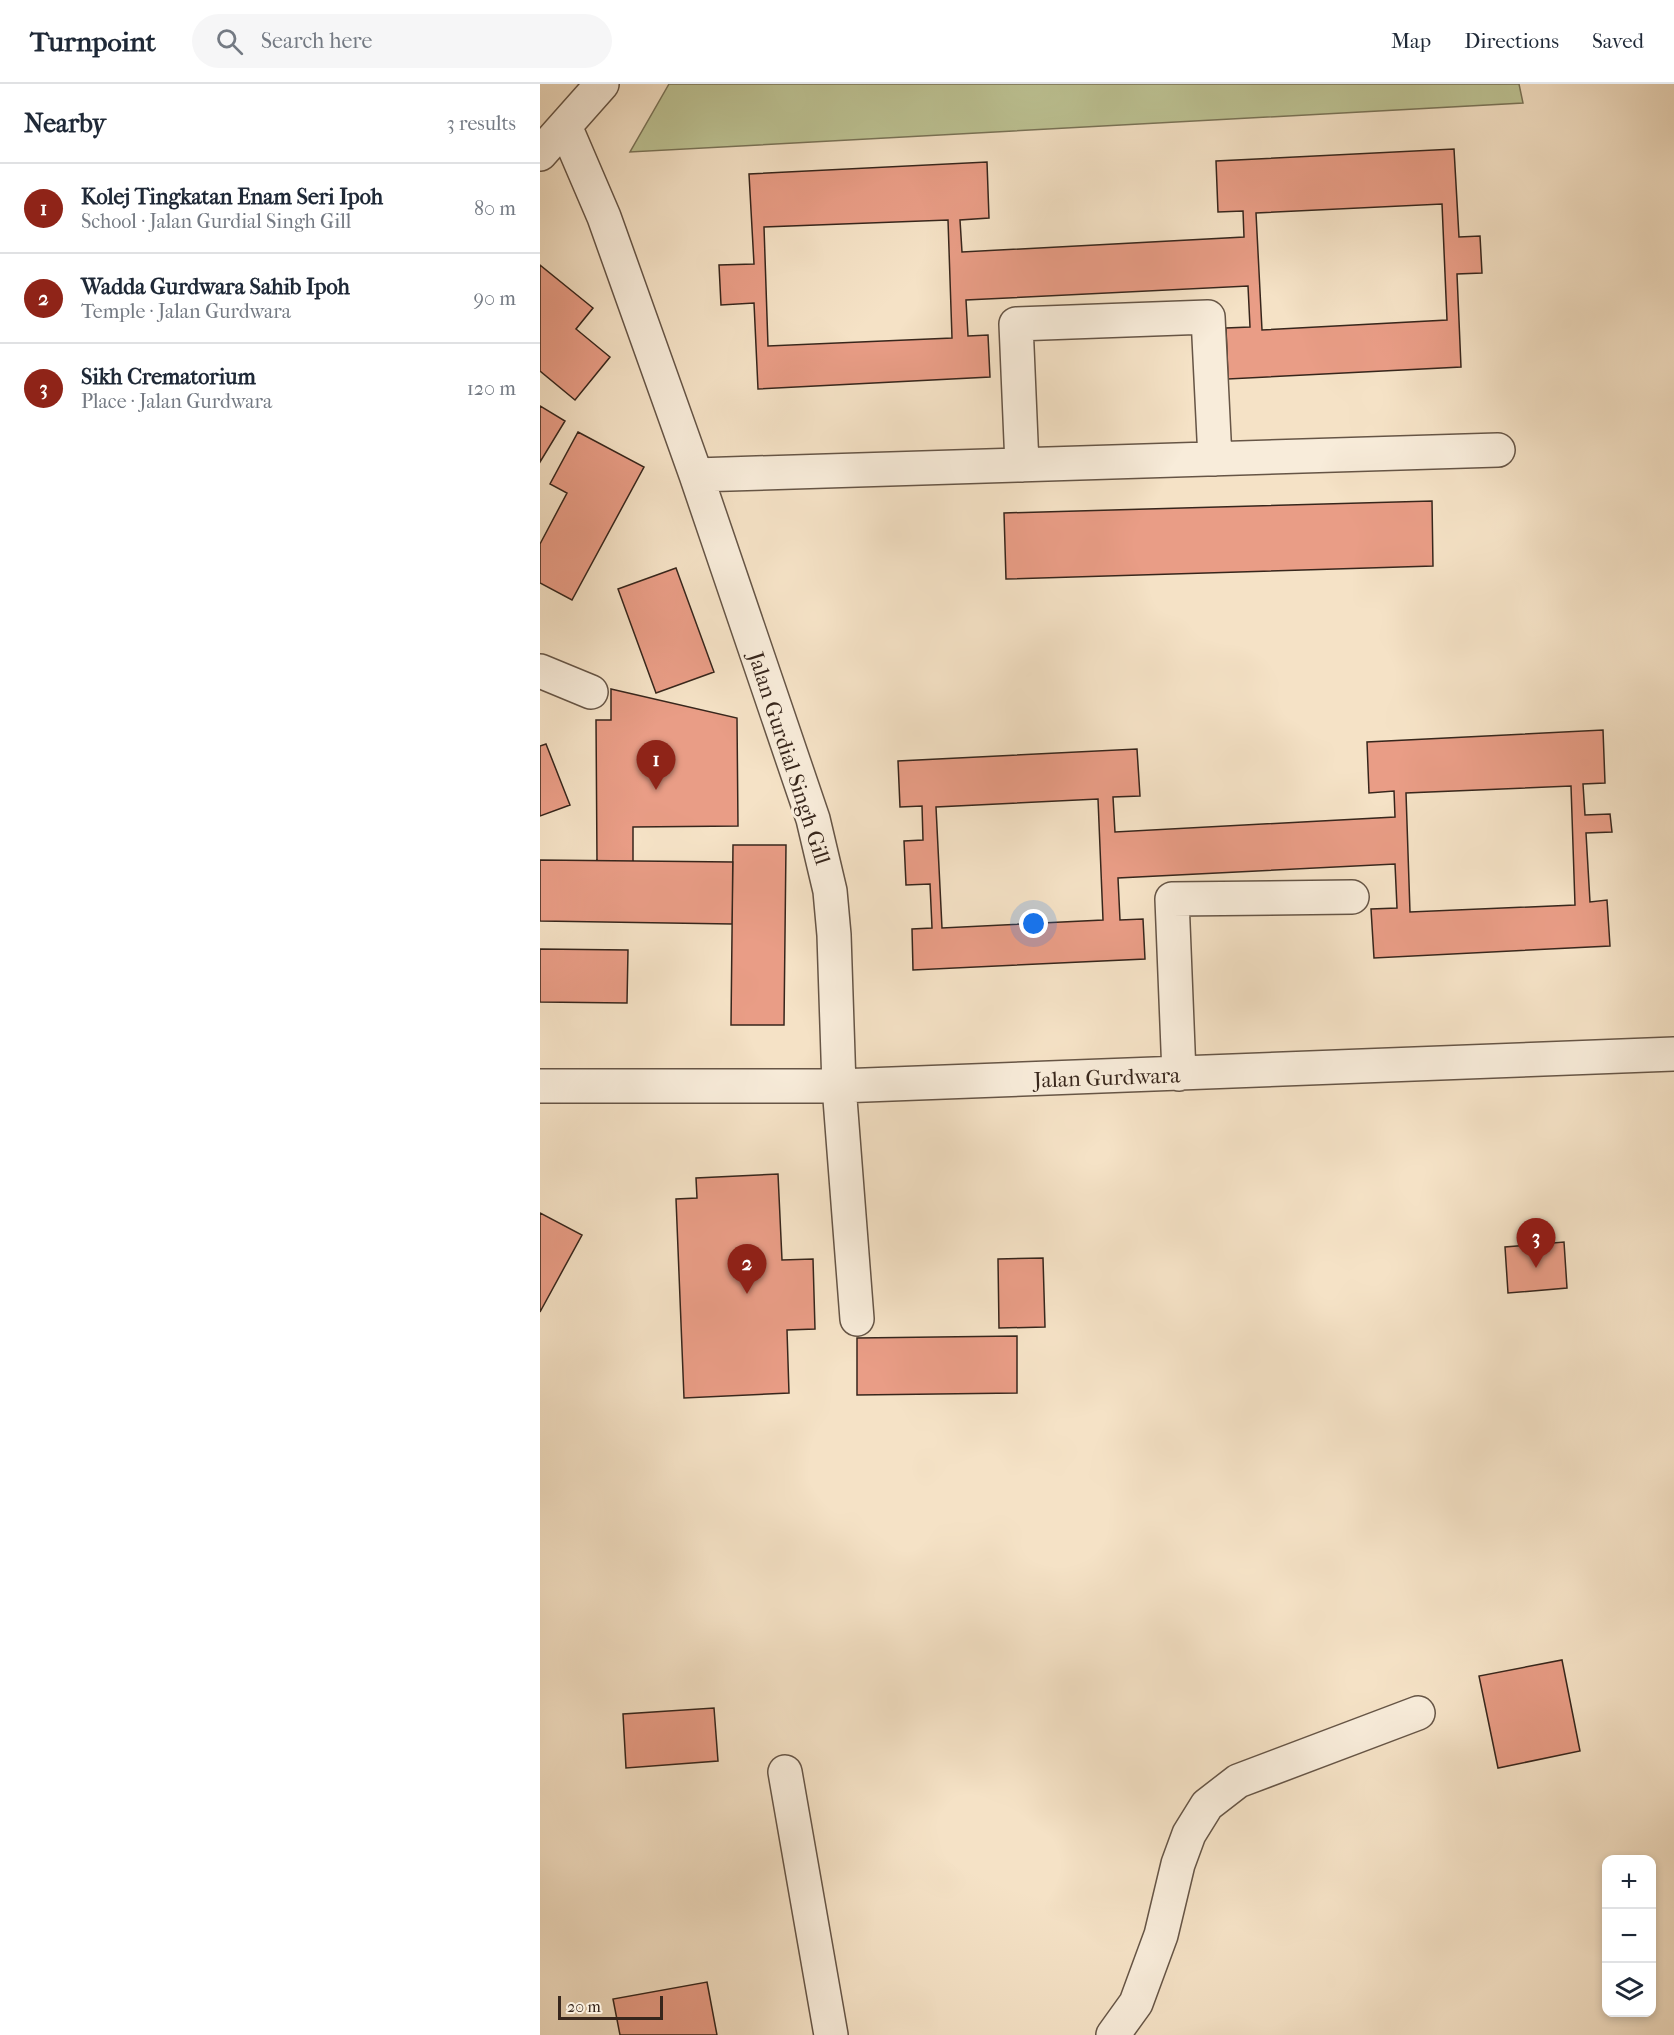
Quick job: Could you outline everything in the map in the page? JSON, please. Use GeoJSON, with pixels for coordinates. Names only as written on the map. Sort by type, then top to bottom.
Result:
{"type":"FeatureCollection","features":[{"type":"Feature","properties":{"kind":"street"},"geometry":{"type":"LineString","coordinates":[[540,154],[602,84]]}},
{"type":"Feature","properties":{"kind":"street","name":"Jalan Gurdial Singh Gill"},"geometry":{"type":"LineString","coordinates":[[565,126],[604,217],[696,475],[813,819],[824,858],[834,935],[839,1086],[857,1319]]}},
{"type":"Feature","properties":{"kind":"street"},"geometry":{"type":"LineString","coordinates":[[1022,465],[1016,324],[1208,317],[1215,459]]}},
{"type":"Feature","properties":{"kind":"street"},"geometry":{"type":"LineString","coordinates":[[696,475],[1498,450]]}},
{"type":"Feature","properties":{"kind":"street"},"geometry":{"type":"LineString","coordinates":[[540,671],[591,692]]}},
{"type":"Feature","properties":{"kind":"street"},"geometry":{"type":"LineString","coordinates":[[1179,1074],[1172,899],[1352,897]]}},
{"type":"Feature","properties":{"kind":"street","name":"Jalan Gurdwara"},"geometry":{"type":"LineString","coordinates":[[540,1086],[839,1086],[1674,1054]]}},
{"type":"Feature","properties":{"kind":"street"},"geometry":{"type":"LineString","coordinates":[[1113,2035],[1136,2003],[1161,1935],[1189,1834],[1207,1805],[1238,1781],[1418,1713]]}},
{"type":"Feature","properties":{"kind":"street"},"geometry":{"type":"LineString","coordinates":[[785,1772],[831,2035]]}},
{"type":"Feature","properties":{"kind":"green space"},"geometry":{"type":"Polygon","coordinates":[[[669,84],[1519,84],[1523,103],[630,152],[669,84]]]}},
{"type":"Feature","properties":{"kind":"building"},"geometry":{"type":"Polygon","coordinates":[[[1454,149],[1459,237],[1480,236],[1482,273],[1457,274],[1461,367],[1228,379],[1226,328],[1250,327],[1248,286],[966,300],[968,336],[988,335],[990,377],[758,389],[754,303],[721,305],[719,265],[754,264],[749,174],[987,162],[989,218],[960,220],[962,252],[1244,237],[1243,211],[1218,212],[1216,161],[1454,149]],[[1442,204],[1256,213],[1262,330],[1447,320],[1442,204]],[[948,220],[764,227],[768,346],[952,338],[948,220]]]}},
{"type":"Feature","properties":{"kind":"building"},"geometry":{"type":"Polygon","coordinates":[[[540,265],[593,308],[576,329],[610,357],[575,400],[540,371],[540,265]]]}},
{"type":"Feature","properties":{"kind":"building"},"geometry":{"type":"Polygon","coordinates":[[[540,406],[565,421],[540,462],[540,406]]]}},
{"type":"Feature","properties":{"kind":"building"},"geometry":{"type":"Polygon","coordinates":[[[578,432],[644,467],[572,600],[540,583],[540,544],[567,493],[550,484],[578,432]]]}},
{"type":"Feature","properties":{"kind":"building"},"geometry":{"type":"Polygon","coordinates":[[[1432,501],[1433,566],[1006,579],[1004,513],[1432,501]]]}},
{"type":"Feature","properties":{"kind":"building"},"geometry":{"type":"Polygon","coordinates":[[[676,568],[714,672],[656,693],[618,589],[676,568]]]}},
{"type":"Feature","properties":{"kind":"building"},"geometry":{"type":"Polygon","coordinates":[[[611,689],[737,718],[738,826],[633,827],[633,861],[597,861],[596,720],[611,720],[611,689]]]}},
{"type":"Feature","properties":{"kind":"building"},"geometry":{"type":"Polygon","coordinates":[[[1603,730],[1605,783],[1583,784],[1585,815],[1610,814],[1612,832],[1586,833],[1590,902],[1607,900],[1610,946],[1374,958],[1371,909],[1397,908],[1395,864],[1118,878],[1120,920],[1143,919],[1145,959],[913,970],[912,929],[932,928],[930,884],[906,885],[904,841],[923,840],[922,806],[900,807],[898,761],[1137,749],[1140,796],[1113,797],[1115,832],[1395,817],[1394,791],[1369,793],[1367,742],[1603,730]],[[1571,786],[1406,793],[1410,912],[1575,905],[1571,786]],[[1098,799],[936,807],[942,928],[1103,920],[1098,799]]]}},
{"type":"Feature","properties":{"kind":"building"},"geometry":{"type":"Polygon","coordinates":[[[546,744],[570,805],[540,816],[540,746],[546,744]]]}},
{"type":"Feature","properties":{"kind":"building"},"geometry":{"type":"Polygon","coordinates":[[[733,845],[786,845],[784,1025],[731,1025],[733,845]]]}},
{"type":"Feature","properties":{"kind":"building"},"geometry":{"type":"Polygon","coordinates":[[[540,860],[733,862],[732,924],[540,921],[540,860]]]}},
{"type":"Feature","properties":{"kind":"building"},"geometry":{"type":"Polygon","coordinates":[[[540,949],[628,950],[627,1003],[540,1002],[540,949]]]}},
{"type":"Feature","properties":{"kind":"building"},"geometry":{"type":"Polygon","coordinates":[[[778,1174],[782,1260],[813,1259],[815,1329],[787,1330],[789,1393],[684,1398],[676,1199],[697,1198],[696,1178],[778,1174]]]}},
{"type":"Feature","properties":{"kind":"building"},"geometry":{"type":"Polygon","coordinates":[[[540,1213],[582,1235],[540,1312],[540,1213]]]}},
{"type":"Feature","properties":{"kind":"building"},"geometry":{"type":"Polygon","coordinates":[[[1564,1242],[1567,1288],[1508,1293],[1505,1247],[1564,1242]]]}},
{"type":"Feature","properties":{"kind":"building"},"geometry":{"type":"Polygon","coordinates":[[[1043,1258],[1045,1327],[999,1328],[998,1259],[1043,1258]]]}},
{"type":"Feature","properties":{"kind":"building"},"geometry":{"type":"Polygon","coordinates":[[[1017,1336],[1017,1393],[857,1395],[857,1338],[1017,1336]]]}},
{"type":"Feature","properties":{"kind":"building"},"geometry":{"type":"Polygon","coordinates":[[[1562,1660],[1580,1751],[1498,1768],[1479,1676],[1562,1660]]]}},
{"type":"Feature","properties":{"kind":"building"},"geometry":{"type":"Polygon","coordinates":[[[714,1708],[718,1761],[626,1768],[623,1714],[714,1708]]]}},
{"type":"Feature","properties":{"kind":"building"},"geometry":{"type":"Polygon","coordinates":[[[707,1982],[717,2035],[620,2035],[613,1999],[707,1982]]]}},
{"type":"Feature","properties":{"kind":"place","name":"Kolej Tingkatan Enam Seri Ipoh"},"geometry":{"type":"Point","coordinates":[656,790]}},
{"type":"Feature","properties":{"kind":"place","name":"Sikh Crematorium"},"geometry":{"type":"Point","coordinates":[1536,1268]}},
{"type":"Feature","properties":{"kind":"place","name":"Wadda Gurdwara Sahib Ipoh"},"geometry":{"type":"Point","coordinates":[747,1294]}}]}
